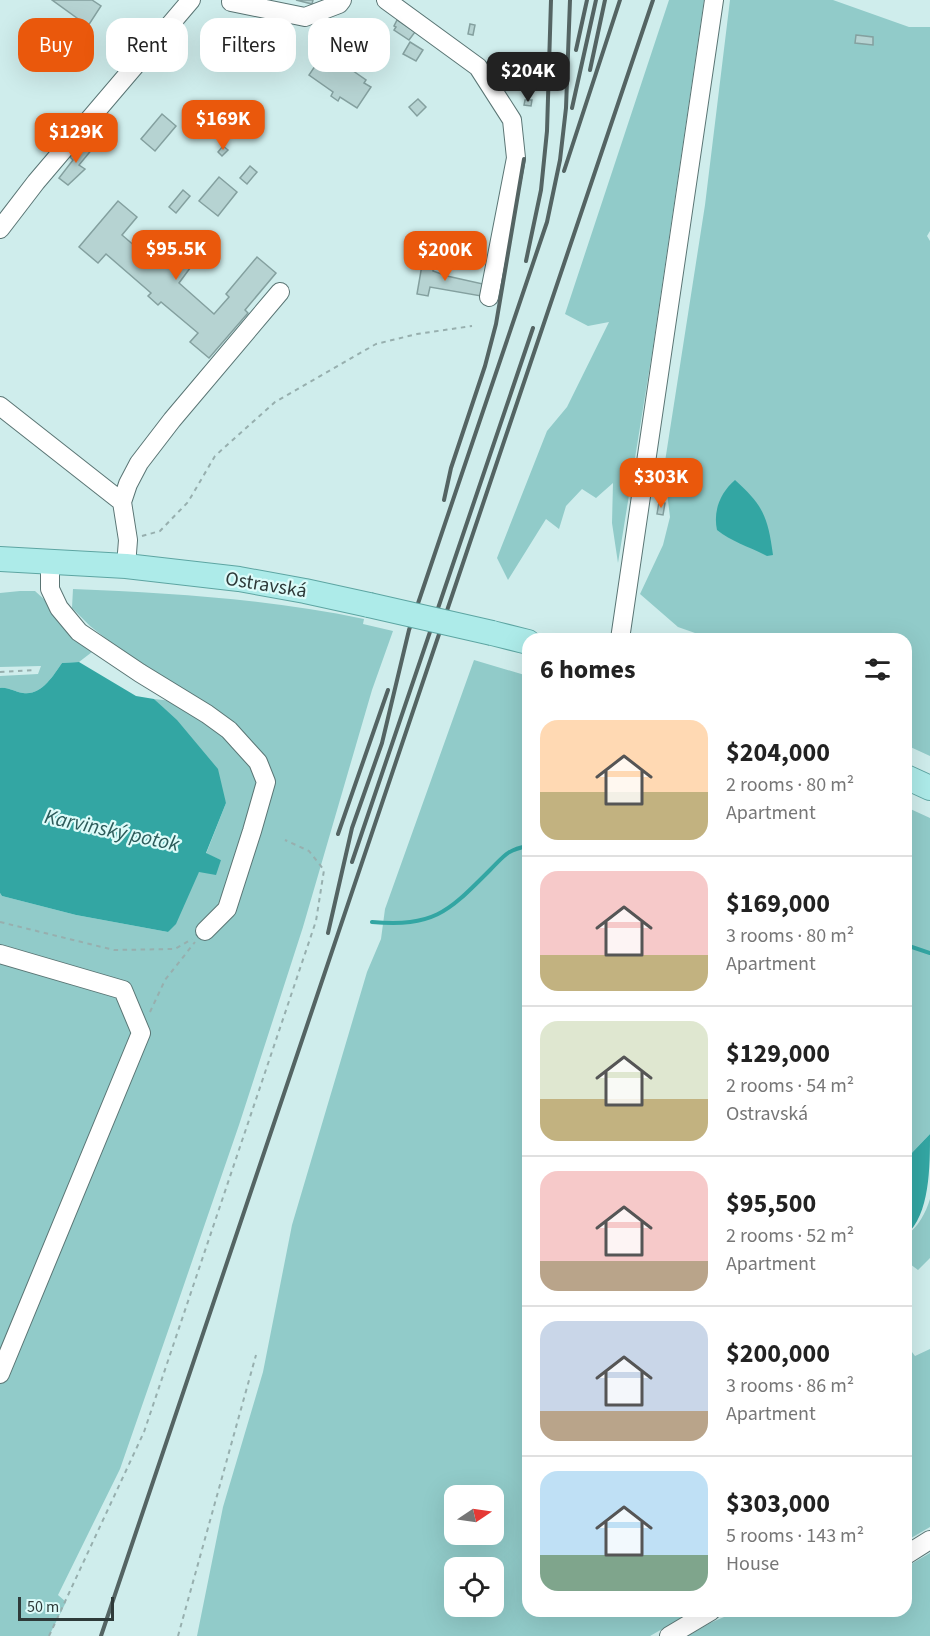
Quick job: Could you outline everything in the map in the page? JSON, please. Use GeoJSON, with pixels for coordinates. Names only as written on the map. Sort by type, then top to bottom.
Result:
{"type":"FeatureCollection","features":[{"type":"Feature","properties":{"kind":"main road","name":"Ostravská"},"geometry":{"type":"LineString","coordinates":[[0,559],[126,566],[270,584],[522,640]]}},
{"type":"Feature","properties":{"kind":"main road"},"geometry":{"type":"LineString","coordinates":[[912,780],[930,788]]}},
{"type":"Feature","properties":{"kind":"street"},"geometry":{"type":"LineString","coordinates":[[0,229],[36,182],[191,0]]}},
{"type":"Feature","properties":{"kind":"street"},"geometry":{"type":"LineString","coordinates":[[231,2],[305,17],[339,4],[342,0]]}},
{"type":"Feature","properties":{"kind":"street"},"geometry":{"type":"LineString","coordinates":[[386,0],[478,67],[512,120],[516,158],[489,297]]}},
{"type":"Feature","properties":{"kind":"street"},"geometry":{"type":"LineString","coordinates":[[621,633],[714,0]]}},
{"type":"Feature","properties":{"kind":"street"},"geometry":{"type":"LineString","coordinates":[[126,566],[128,540],[122,502],[128,484],[172,420],[280,292]]}},
{"type":"Feature","properties":{"kind":"street"},"geometry":{"type":"LineString","coordinates":[[0,406],[122,502]]}},
{"type":"Feature","properties":{"kind":"street"},"geometry":{"type":"LineString","coordinates":[[50,563],[51,589],[59,608],[79,632],[140,674],[207,714],[229,730],[258,762],[266,782],[238,876],[227,909],[205,931]]}},
{"type":"Feature","properties":{"kind":"street"},"geometry":{"type":"LineString","coordinates":[[0,954],[123,990],[141,1033],[0,1374]]}},
{"type":"Feature","properties":{"kind":"street"},"geometry":{"type":"LineString","coordinates":[[912,1550],[930,1540]]}},
{"type":"Feature","properties":{"kind":"street"},"geometry":{"type":"LineString","coordinates":[[669,1636],[701,1617]]}},
{"type":"Feature","properties":{"kind":"path"},"geometry":{"type":"LineString","coordinates":[[128,540],[160,531],[188,502],[215,456],[275,402],[376,344],[417,334],[472,326]]}},
{"type":"Feature","properties":{"kind":"path"},"geometry":{"type":"LineString","coordinates":[[0,672],[34,670]]}},
{"type":"Feature","properties":{"kind":"path"},"geometry":{"type":"LineString","coordinates":[[49,1636],[144,1432],[316,921],[324,870],[309,851],[285,840]]}},
{"type":"Feature","properties":{"kind":"path"},"geometry":{"type":"LineString","coordinates":[[0,922],[114,950],[175,949],[205,931]]}},
{"type":"Feature","properties":{"kind":"path"},"geometry":{"type":"LineString","coordinates":[[141,1033],[165,980],[205,931]]}},
{"type":"Feature","properties":{"kind":"path"},"geometry":{"type":"LineString","coordinates":[[178,1636],[256,1355]]}},
{"type":"Feature","properties":{"kind":"shaded area"},"geometry":{"type":"Polygon","coordinates":[[[669,0],[704,0],[652,353],[618,563],[612,523],[613,483],[596,498],[582,489],[566,506],[559,529],[546,519],[508,580],[497,558],[547,431],[567,407],[609,322],[588,326],[565,314],[669,0]]]}},
{"type":"Feature","properties":{"kind":"shaded area"},"geometry":{"type":"Polygon","coordinates":[[[730,0],[833,0],[909,27],[930,27],[930,231],[927,236],[930,241],[930,756],[912,748],[912,633],[695,633],[678,627],[640,594],[663,545],[670,517],[664,468],[705,205],[730,0]]]}},
{"type":"Feature","properties":{"kind":"shaded area"},"geometry":{"type":"Polygon","coordinates":[[[73,589],[183,595],[292,606],[364,619],[363,624],[393,631],[372,690],[303,927],[239,1125],[120,1469],[58,1595],[66,1602],[49,1636],[0,1636],[0,893],[2,896],[76,915],[168,932],[199,871],[221,860],[206,854],[226,803],[194,741],[154,699],[208,705],[118,648],[90,626],[72,608],[73,589]]]}},
{"type":"Feature","properties":{"kind":"shaded area"},"geometry":{"type":"Polygon","coordinates":[[[35,591],[46,601],[64,628],[92,652],[79,662],[62,663],[46,684],[29,693],[0,688],[0,676],[38,674],[41,666],[0,667],[0,593],[35,591]]]}},
{"type":"Feature","properties":{"kind":"shaded area"},"geometry":{"type":"Polygon","coordinates":[[[474,660],[522,674],[522,1617],[683,1617],[650,1636],[197,1636],[223,1507],[263,1372],[292,1225],[367,972],[381,939],[385,909],[474,660]]]}},
{"type":"Feature","properties":{"kind":"shaded area"},"geometry":{"type":"Polygon","coordinates":[[[912,810],[930,818],[930,1134],[912,1153],[912,810]]]}},
{"type":"Feature","properties":{"kind":"shaded area"},"geometry":{"type":"Polygon","coordinates":[[[930,1199],[930,1258],[918,1270],[912,1266],[912,1230],[930,1199]]]}},
{"type":"Feature","properties":{"kind":"shaded area"},"geometry":{"type":"Polygon","coordinates":[[[930,1349],[930,1527],[912,1538],[912,1352],[915,1356],[930,1349]]]}},
{"type":"Feature","properties":{"kind":"shaded area"},"geometry":{"type":"Polygon","coordinates":[[[930,1553],[930,1636],[688,1636],[724,1617],[912,1617],[912,1564],[930,1553]]]}},
{"type":"Feature","properties":{"kind":"water"},"geometry":{"type":"Polygon","coordinates":[[[735,480],[752,497],[763,513],[773,555],[767,556],[717,530],[716,516],[719,503],[725,491],[735,480]]]}},
{"type":"Feature","properties":{"kind":"water"},"geometry":{"type":"Polygon","coordinates":[[[79,662],[136,696],[154,699],[177,720],[218,769],[226,803],[206,853],[221,860],[216,875],[199,872],[176,924],[168,932],[76,915],[2,896],[0,893],[0,688],[29,693],[46,684],[62,663],[79,662]]]}},
{"type":"Feature","properties":{"kind":"water"},"geometry":{"type":"Polygon","coordinates":[[[930,1134],[927,1189],[920,1215],[912,1228],[912,1153],[930,1134]]]}},
{"type":"Feature","properties":{"kind":"building"},"geometry":{"type":"Polygon","coordinates":[[[52,0],[92,0],[101,6],[93,18],[77,18],[52,0]]]}},
{"type":"Feature","properties":{"kind":"building"},"geometry":{"type":"Polygon","coordinates":[[[296,0],[313,0],[312,4],[296,0]]]}},
{"type":"Feature","properties":{"kind":"building"},"geometry":{"type":"Polygon","coordinates":[[[397,20],[415,32],[409,40],[394,30],[397,20]]]}},
{"type":"Feature","properties":{"kind":"building"},"geometry":{"type":"Polygon","coordinates":[[[470,24],[475,25],[473,35],[468,34],[470,24]]]}},
{"type":"Feature","properties":{"kind":"building"},"geometry":{"type":"Polygon","coordinates":[[[856,35],[873,37],[873,45],[855,43],[856,35]]]}},
{"type":"Feature","properties":{"kind":"building"},"geometry":{"type":"Polygon","coordinates":[[[410,42],[423,50],[416,61],[403,54],[410,42]]]}},
{"type":"Feature","properties":{"kind":"building"},"geometry":{"type":"Polygon","coordinates":[[[311,72],[355,72],[371,87],[357,108],[340,97],[338,101],[331,96],[333,92],[309,75],[311,72]]]}},
{"type":"Feature","properties":{"kind":"building"},"geometry":{"type":"Polygon","coordinates":[[[418,99],[426,107],[417,116],[409,107],[418,99]]]}},
{"type":"Feature","properties":{"kind":"building"},"geometry":{"type":"Polygon","coordinates":[[[525,100],[532,100],[531,106],[524,105],[525,100]]]}},
{"type":"Feature","properties":{"kind":"building"},"geometry":{"type":"Polygon","coordinates":[[[162,114],[176,126],[155,151],[141,139],[162,114]]]}},
{"type":"Feature","properties":{"kind":"building"},"geometry":{"type":"Polygon","coordinates":[[[84,141],[93,148],[79,165],[85,169],[68,185],[59,178],[73,160],[70,157],[84,141]]]}},
{"type":"Feature","properties":{"kind":"building"},"geometry":{"type":"Polygon","coordinates":[[[223,146],[228,150],[222,156],[218,152],[223,146]]]}},
{"type":"Feature","properties":{"kind":"building"},"geometry":{"type":"Polygon","coordinates":[[[250,166],[257,172],[247,184],[240,178],[250,166]]]}},
{"type":"Feature","properties":{"kind":"building"},"geometry":{"type":"Polygon","coordinates":[[[219,177],[237,192],[218,216],[199,201],[219,177]]]}},
{"type":"Feature","properties":{"kind":"building"},"geometry":{"type":"Polygon","coordinates":[[[183,190],[190,196],[176,213],[169,207],[183,190]]]}},
{"type":"Feature","properties":{"kind":"building"},"geometry":{"type":"Polygon","coordinates":[[[118,201],[137,217],[122,235],[158,266],[174,248],[193,264],[179,283],[214,314],[229,297],[226,294],[257,257],[276,273],[245,310],[248,313],[209,358],[190,342],[198,333],[161,302],[158,305],[148,296],[151,293],[106,254],[98,263],[79,247],[118,201]]]}},
{"type":"Feature","properties":{"kind":"building"},"geometry":{"type":"Polygon","coordinates":[[[423,259],[434,261],[433,271],[483,284],[481,296],[430,287],[428,296],[417,294],[423,259]]]}},
{"type":"Feature","properties":{"kind":"building"},"geometry":{"type":"Polygon","coordinates":[[[659,502],[665,503],[663,515],[657,514],[659,502]]]}},
{"type":"Feature","properties":{"kind":"waterway","name":"Karvinský potok"},"geometry":{"type":"LineString","coordinates":[[372,922],[411,922],[439,914],[463,897],[507,854],[522,847]]}},
{"type":"Feature","properties":{"kind":"waterway","name":"Karvinský potok"},"geometry":{"type":"LineString","coordinates":[[912,947],[930,953]]}},
{"type":"Feature","properties":{"kind":"railway"},"geometry":{"type":"LineString","coordinates":[[526,261],[541,190],[547,131],[551,0]]}},
{"type":"Feature","properties":{"kind":"railway"},"geometry":{"type":"LineString","coordinates":[[328,933],[352,828],[382,743],[409,630],[547,222],[560,160],[566,108],[570,0]]}},
{"type":"Feature","properties":{"kind":"railway"},"geometry":{"type":"LineString","coordinates":[[576,50],[587,0]]}},
{"type":"Feature","properties":{"kind":"railway"},"geometry":{"type":"LineString","coordinates":[[572,108],[596,0]]}},
{"type":"Feature","properties":{"kind":"railway"},"geometry":{"type":"LineString","coordinates":[[590,70],[605,0]]}},
{"type":"Feature","properties":{"kind":"railway"},"geometry":{"type":"LineString","coordinates":[[564,171],[620,0]]}},
{"type":"Feature","properties":{"kind":"railway"},"geometry":{"type":"LineString","coordinates":[[101,1636],[653,0]]}},
{"type":"Feature","properties":{"kind":"railway"},"geometry":{"type":"LineString","coordinates":[[444,500],[451,468],[485,366],[496,324],[524,159]]}},
{"type":"Feature","properties":{"kind":"railway"},"geometry":{"type":"LineString","coordinates":[[352,862],[533,328]]}},
{"type":"Feature","properties":{"kind":"railway"},"geometry":{"type":"LineString","coordinates":[[338,834],[388,690]]}}]}
